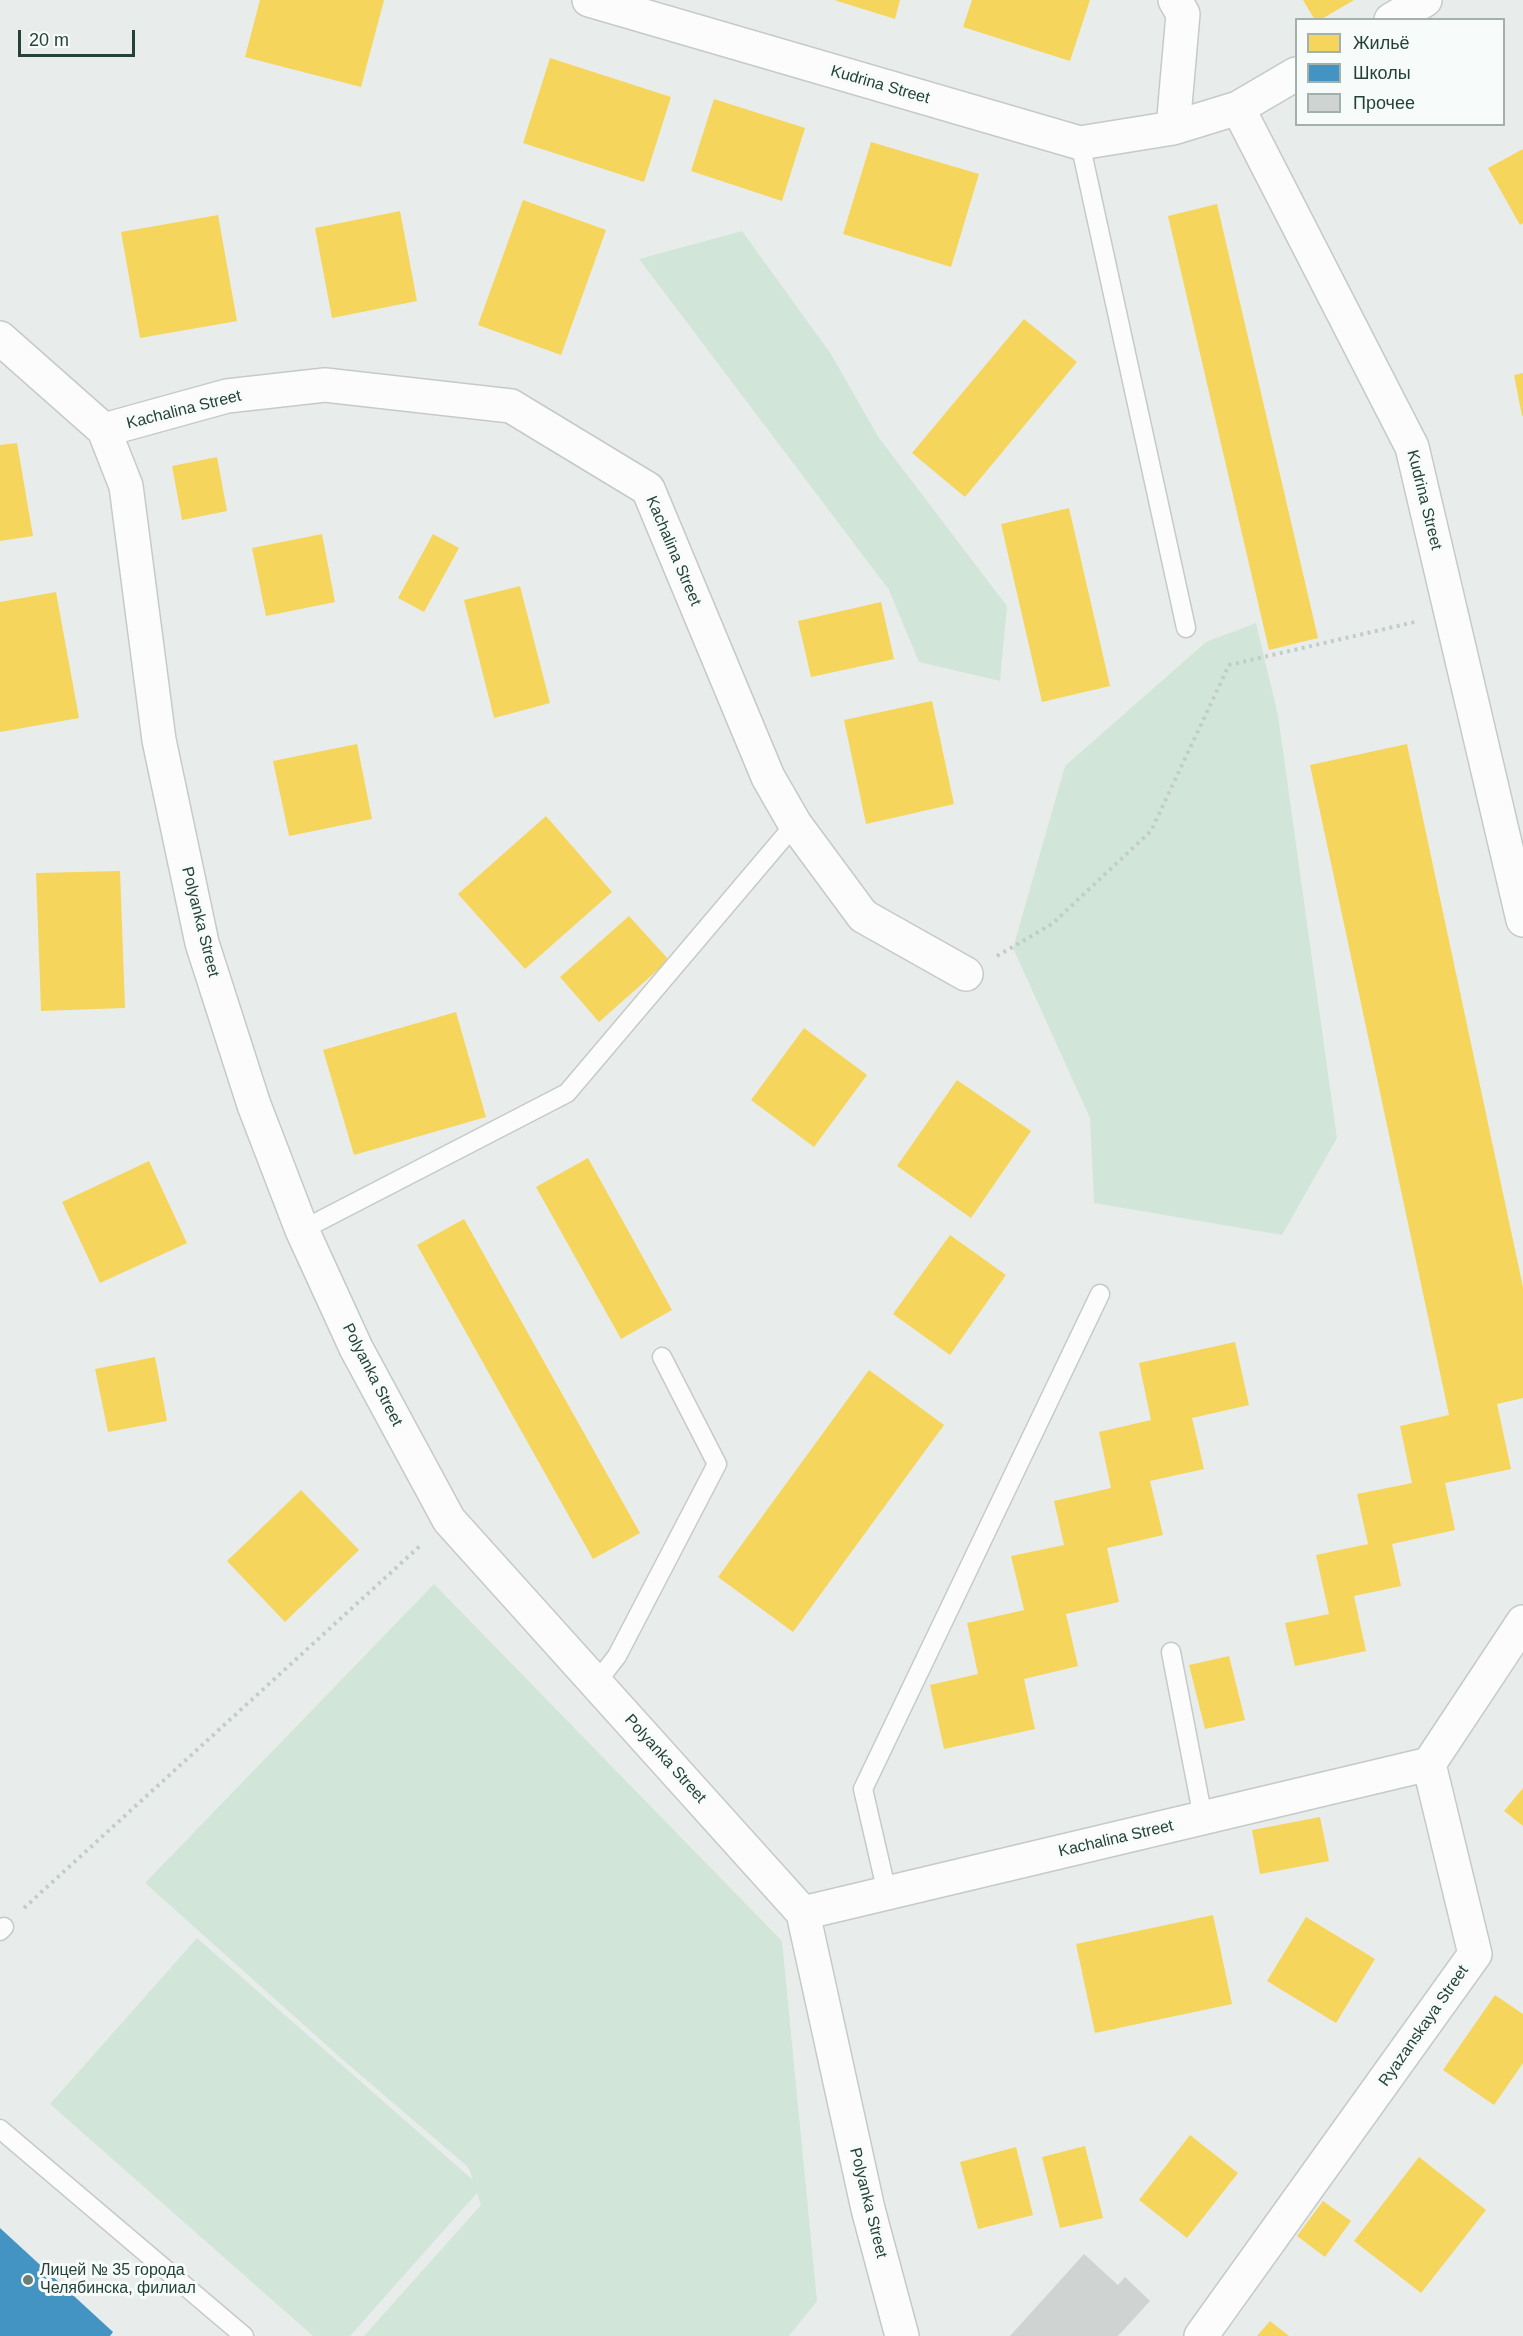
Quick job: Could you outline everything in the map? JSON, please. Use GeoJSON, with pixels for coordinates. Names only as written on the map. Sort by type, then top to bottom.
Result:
{"type":"FeatureCollection","features":[{"type":"Feature","properties":{"kind":"street","name":"Kudrina Street"},"geometry":{"type":"LineString","coordinates":[[589,0],[1080,143],[1173,128],[1238,108],[1412,447],[1523,920]]}},
{"type":"Feature","properties":{"kind":"street"},"geometry":{"type":"LineString","coordinates":[[1173,128],[1183,14],[1176,0]]}},
{"type":"Feature","properties":{"kind":"street"},"geometry":{"type":"LineString","coordinates":[[1394,18],[1425,0]]}},
{"type":"Feature","properties":{"kind":"street"},"geometry":{"type":"LineString","coordinates":[[1238,108],[1295,75]]}},
{"type":"Feature","properties":{"kind":"street","name":"Polyanka Street"},"geometry":{"type":"LineString","coordinates":[[0,338],[104,430],[126,486],[159,740],[202,943],[254,1105],[302,1230],[356,1348],[449,1520],[803,1913],[868,2209],[902,2336]]}},
{"type":"Feature","properties":{"kind":"street","name":"Kachalina Street"},"geometry":{"type":"LineString","coordinates":[[104,430],[227,396],[325,384],[512,406],[648,489],[768,777],[795,824],[863,916],[966,974]]}},
{"type":"Feature","properties":{"kind":"street"},"geometry":{"type":"LineString","coordinates":[[1429,1764],[1523,1622]]}},
{"type":"Feature","properties":{"kind":"street","name":"Kachalina Street"},"geometry":{"type":"LineString","coordinates":[[803,1913],[1429,1764]]}},
{"type":"Feature","properties":{"kind":"street","name":"Ryazanskaya Street"},"geometry":{"type":"LineString","coordinates":[[1201,2336],[1475,1954],[1429,1764]]}},
{"type":"Feature","properties":{"kind":"lane"},"geometry":{"type":"LineString","coordinates":[[1080,143],[1186,628]]}},
{"type":"Feature","properties":{"kind":"lane"},"geometry":{"type":"LineString","coordinates":[[302,1230],[567,1093],[795,824]]}},
{"type":"Feature","properties":{"kind":"lane"},"geometry":{"type":"LineString","coordinates":[[887,1893],[863,1789],[1100,1294]]}},
{"type":"Feature","properties":{"kind":"lane"},"geometry":{"type":"LineString","coordinates":[[596,1683],[617,1656],[717,1464],[662,1357]]}},
{"type":"Feature","properties":{"kind":"lane"},"geometry":{"type":"LineString","coordinates":[[1171,1652],[1203,1818]]}},
{"type":"Feature","properties":{"kind":"lane"},"geometry":{"type":"LineString","coordinates":[[0,2129],[244,2336]]}},
{"type":"Feature","properties":{"kind":"path"},"geometry":{"type":"LineString","coordinates":[[966,974],[1052,924],[1151,831],[1229,665],[1451,613]]}},
{"type":"Feature","properties":{"kind":"path"},"geometry":{"type":"LineString","coordinates":[[2,1929],[449,1520]]}},
{"type":"Feature","properties":{"kind":"green space"},"geometry":{"type":"Polygon","coordinates":[[[742,231],[831,354],[879,438],[1007,606],[1000,681],[919,662],[889,590],[639,259],[742,231]]]}},
{"type":"Feature","properties":{"kind":"green space"},"geometry":{"type":"Polygon","coordinates":[[[1256,623],[1278,715],[1337,1138],[1282,1235],[1094,1203],[1090,1118],[1013,948],[1065,766],[1206,642],[1256,623]]]}},
{"type":"Feature","properties":{"kind":"green space"},"geometry":{"type":"Polygon","coordinates":[[[434,1584],[782,1941],[817,2301],[789,2336],[364,2336],[481,2205],[477,2193],[350,2336],[313,2336],[50,2104],[197,1938],[473,2180],[468,2167],[342,2059],[145,1883],[434,1584]]]}},
{"type":"Feature","properties":{"kind":"building: Жильё"},"geometry":{"type":"Polygon","coordinates":[[[260,0],[384,0],[361,87],[245,57],[260,0]]]}},
{"type":"Feature","properties":{"kind":"building: Жильё"},"geometry":{"type":"Polygon","coordinates":[[[834,0],[900,0],[895,19],[834,0]]]}},
{"type":"Feature","properties":{"kind":"building: Жильё"},"geometry":{"type":"Polygon","coordinates":[[[972,0],[1090,0],[1070,61],[963,27],[972,0]]]}},
{"type":"Feature","properties":{"kind":"building: Жильё"},"geometry":{"type":"Polygon","coordinates":[[[1303,0],[1354,0],[1323,18],[1314,18],[1303,0]]]}},
{"type":"Feature","properties":{"kind":"building: Жильё"},"geometry":{"type":"Polygon","coordinates":[[[550,58],[671,97],[644,182],[523,143],[550,58]]]}},
{"type":"Feature","properties":{"kind":"building: Жильё"},"geometry":{"type":"Polygon","coordinates":[[[714,99],[805,128],[782,201],[691,171],[714,99]]]}},
{"type":"Feature","properties":{"kind":"building: Жильё"},"geometry":{"type":"Polygon","coordinates":[[[871,142],[979,174],[951,267],[843,234],[871,142]]]}},
{"type":"Feature","properties":{"kind":"building: Жильё"},"geometry":{"type":"Polygon","coordinates":[[[1523,149],[1523,223],[1520,225],[1488,168],[1523,149]]]}},
{"type":"Feature","properties":{"kind":"building: Жильё"},"geometry":{"type":"Polygon","coordinates":[[[523,200],[606,230],[561,355],[478,325],[523,200]]]}},
{"type":"Feature","properties":{"kind":"building: Жильё"},"geometry":{"type":"Polygon","coordinates":[[[1217,204],[1318,638],[1269,650],[1168,216],[1217,204]]]}},
{"type":"Feature","properties":{"kind":"building: Жильё"},"geometry":{"type":"Polygon","coordinates":[[[400,211],[417,301],[332,318],[315,228],[400,211]]]}},
{"type":"Feature","properties":{"kind":"building: Жильё"},"geometry":{"type":"Polygon","coordinates":[[[218,215],[237,321],[140,338],[121,232],[218,215]]]}},
{"type":"Feature","properties":{"kind":"building: Жильё"},"geometry":{"type":"Polygon","coordinates":[[[1024,319],[1077,362],[965,497],[912,453],[1024,319]]]}},
{"type":"Feature","properties":{"kind":"building: Жильё"},"geometry":{"type":"Polygon","coordinates":[[[1523,373],[1523,416],[1522,416],[1514,375],[1523,373]]]}},
{"type":"Feature","properties":{"kind":"building: Жильё"},"geometry":{"type":"Polygon","coordinates":[[[17,443],[33,536],[0,541],[0,445],[17,443]]]}},
{"type":"Feature","properties":{"kind":"building: Жильё"},"geometry":{"type":"Polygon","coordinates":[[[217,457],[227,511],[182,520],[172,466],[217,457]]]}},
{"type":"Feature","properties":{"kind":"building: Жильё"},"geometry":{"type":"Polygon","coordinates":[[[1069,508],[1110,686],[1042,702],[1001,524],[1069,508]]]}},
{"type":"Feature","properties":{"kind":"building: Жильё"},"geometry":{"type":"Polygon","coordinates":[[[322,534],[335,602],[266,616],[252,548],[322,534]]]}},
{"type":"Feature","properties":{"kind":"building: Жильё"},"geometry":{"type":"Polygon","coordinates":[[[433,534],[459,548],[424,612],[398,598],[433,534]]]}},
{"type":"Feature","properties":{"kind":"building: Жильё"},"geometry":{"type":"Polygon","coordinates":[[[520,586],[550,703],[494,718],[464,600],[520,586]]]}},
{"type":"Feature","properties":{"kind":"building: Жильё"},"geometry":{"type":"Polygon","coordinates":[[[56,592],[79,718],[0,732],[0,602],[56,592]]]}},
{"type":"Feature","properties":{"kind":"building: Жильё"},"geometry":{"type":"Polygon","coordinates":[[[881,602],[894,659],[811,677],[798,621],[881,602]]]}},
{"type":"Feature","properties":{"kind":"building: Жильё"},"geometry":{"type":"Polygon","coordinates":[[[932,701],[954,804],[866,824],[844,720],[932,701]]]}},
{"type":"Feature","properties":{"kind":"building: Жильё"},"geometry":{"type":"Polygon","coordinates":[[[357,744],[372,819],[289,836],[273,761],[357,744]]]}},
{"type":"Feature","properties":{"kind":"building: Жильё"},"geometry":{"type":"Polygon","coordinates":[[[1407,744],[1523,1287],[1523,1398],[1497,1404],[1511,1469],[1445,1483],[1455,1530],[1392,1544],[1401,1586],[1354,1596],[1366,1651],[1295,1666],[1285,1623],[1329,1614],[1316,1555],[1368,1544],[1357,1494],[1412,1483],[1400,1426],[1449,1415],[1310,765],[1407,744]]]}},
{"type":"Feature","properties":{"kind":"building: Жильё"},"geometry":{"type":"Polygon","coordinates":[[[546,816],[612,892],[525,969],[458,894],[546,816]]]}},
{"type":"Feature","properties":{"kind":"building: Жильё"},"geometry":{"type":"Polygon","coordinates":[[[120,871],[125,1008],[41,1011],[36,873],[120,871]]]}},
{"type":"Feature","properties":{"kind":"building: Жильё"},"geometry":{"type":"Polygon","coordinates":[[[629,916],[669,960],[599,1022],[560,977],[629,916]]]}},
{"type":"Feature","properties":{"kind":"building: Жильё"},"geometry":{"type":"Polygon","coordinates":[[[456,1012],[486,1117],[354,1155],[323,1050],[456,1012]]]}},
{"type":"Feature","properties":{"kind":"building: Жильё"},"geometry":{"type":"Polygon","coordinates":[[[804,1028],[867,1075],[814,1147],[751,1100],[804,1028]]]}},
{"type":"Feature","properties":{"kind":"building: Жильё"},"geometry":{"type":"Polygon","coordinates":[[[957,1080],[1031,1131],[971,1218],[897,1166],[957,1080]]]}},
{"type":"Feature","properties":{"kind":"building: Жильё"},"geometry":{"type":"Polygon","coordinates":[[[588,1158],[672,1310],[621,1339],[536,1187],[588,1158]]]}},
{"type":"Feature","properties":{"kind":"building: Жильё"},"geometry":{"type":"Polygon","coordinates":[[[149,1161],[187,1243],[100,1283],[62,1202],[149,1161]]]}},
{"type":"Feature","properties":{"kind":"building: Жильё"},"geometry":{"type":"Polygon","coordinates":[[[464,1219],[640,1533],[593,1559],[417,1245],[464,1219]]]}},
{"type":"Feature","properties":{"kind":"building: Жильё"},"geometry":{"type":"Polygon","coordinates":[[[950,1235],[1006,1275],[950,1355],[893,1314],[950,1235]]]}},
{"type":"Feature","properties":{"kind":"building: Жильё"},"geometry":{"type":"Polygon","coordinates":[[[1235,1342],[1249,1405],[1192,1418],[1204,1469],[1150,1481],[1163,1535],[1107,1548],[1119,1602],[1066,1614],[1078,1666],[1024,1679],[1035,1729],[944,1749],[930,1685],[978,1674],[967,1623],[1024,1610],[1011,1556],[1064,1545],[1054,1501],[1111,1488],[1099,1432],[1151,1420],[1139,1363],[1235,1342]]]}},
{"type":"Feature","properties":{"kind":"building: Жильё"},"geometry":{"type":"Polygon","coordinates":[[[155,1357],[167,1421],[108,1432],[95,1369],[155,1357]]]}},
{"type":"Feature","properties":{"kind":"building: Жильё"},"geometry":{"type":"Polygon","coordinates":[[[869,1370],[944,1425],[793,1632],[718,1577],[869,1370]]]}},
{"type":"Feature","properties":{"kind":"building: Жильё"},"geometry":{"type":"Polygon","coordinates":[[[301,1490],[359,1550],[285,1622],[227,1561],[301,1490]]]}},
{"type":"Feature","properties":{"kind":"building: Жильё"},"geometry":{"type":"Polygon","coordinates":[[[1229,1656],[1245,1720],[1205,1729],[1189,1665],[1229,1656]]]}},
{"type":"Feature","properties":{"kind":"building: Жильё"},"geometry":{"type":"Polygon","coordinates":[[[1523,1788],[1523,1826],[1504,1811],[1523,1788]]]}},
{"type":"Feature","properties":{"kind":"building: Жильё"},"geometry":{"type":"Polygon","coordinates":[[[1320,1817],[1329,1861],[1260,1874],[1252,1830],[1320,1817]]]}},
{"type":"Feature","properties":{"kind":"building: Жильё"},"geometry":{"type":"Polygon","coordinates":[[[1213,1915],[1232,2004],[1095,2033],[1076,1944],[1213,1915]]]}},
{"type":"Feature","properties":{"kind":"building: Жильё"},"geometry":{"type":"Polygon","coordinates":[[[1306,1917],[1375,1959],[1336,2023],[1267,1981],[1306,1917]]]}},
{"type":"Feature","properties":{"kind":"building: Жильё"},"geometry":{"type":"Polygon","coordinates":[[[1495,1995],[1523,2014],[1523,2063],[1494,2105],[1443,2070],[1495,1995]]]}},
{"type":"Feature","properties":{"kind":"building: Жильё"},"geometry":{"type":"Polygon","coordinates":[[[1190,2135],[1238,2173],[1187,2238],[1139,2200],[1190,2135]]]}},
{"type":"Feature","properties":{"kind":"building: Жильё"},"geometry":{"type":"Polygon","coordinates":[[[1085,2146],[1103,2218],[1060,2228],[1042,2157],[1085,2146]]]}},
{"type":"Feature","properties":{"kind":"building: Жильё"},"geometry":{"type":"Polygon","coordinates":[[[1016,2147],[1033,2215],[978,2229],[960,2162],[1016,2147]]]}},
{"type":"Feature","properties":{"kind":"building: Жильё"},"geometry":{"type":"Polygon","coordinates":[[[1419,2157],[1486,2210],[1421,2293],[1354,2241],[1419,2157]]]}},
{"type":"Feature","properties":{"kind":"building: Жильё"},"geometry":{"type":"Polygon","coordinates":[[[1323,2201],[1351,2221],[1325,2257],[1297,2236],[1323,2201]]]}},
{"type":"Feature","properties":{"kind":"building: Жильё"},"geometry":{"type":"Polygon","coordinates":[[[1270,2321],[1289,2336],[1257,2336],[1270,2321]]]}},
{"type":"Feature","properties":{"kind":"building: Школы","name":"Лицей № 35 города Челябинска, филиал"},"geometry":{"type":"Polygon","coordinates":[[[0,2228],[113,2332],[110,2336],[0,2336],[0,2228]]]}},
{"type":"Feature","properties":{"kind":"building: Прочее"},"geometry":{"type":"Polygon","coordinates":[[[1084,2254],[1118,2285],[1125,2277],[1150,2301],[1118,2336],[1010,2336],[1084,2254]]]}},
{"type":"Feature","properties":{"kind":"place","name":"Лицей № 35 города Челябинска, филиал"},"geometry":{"type":"Point","coordinates":[28,2280]}}]}
